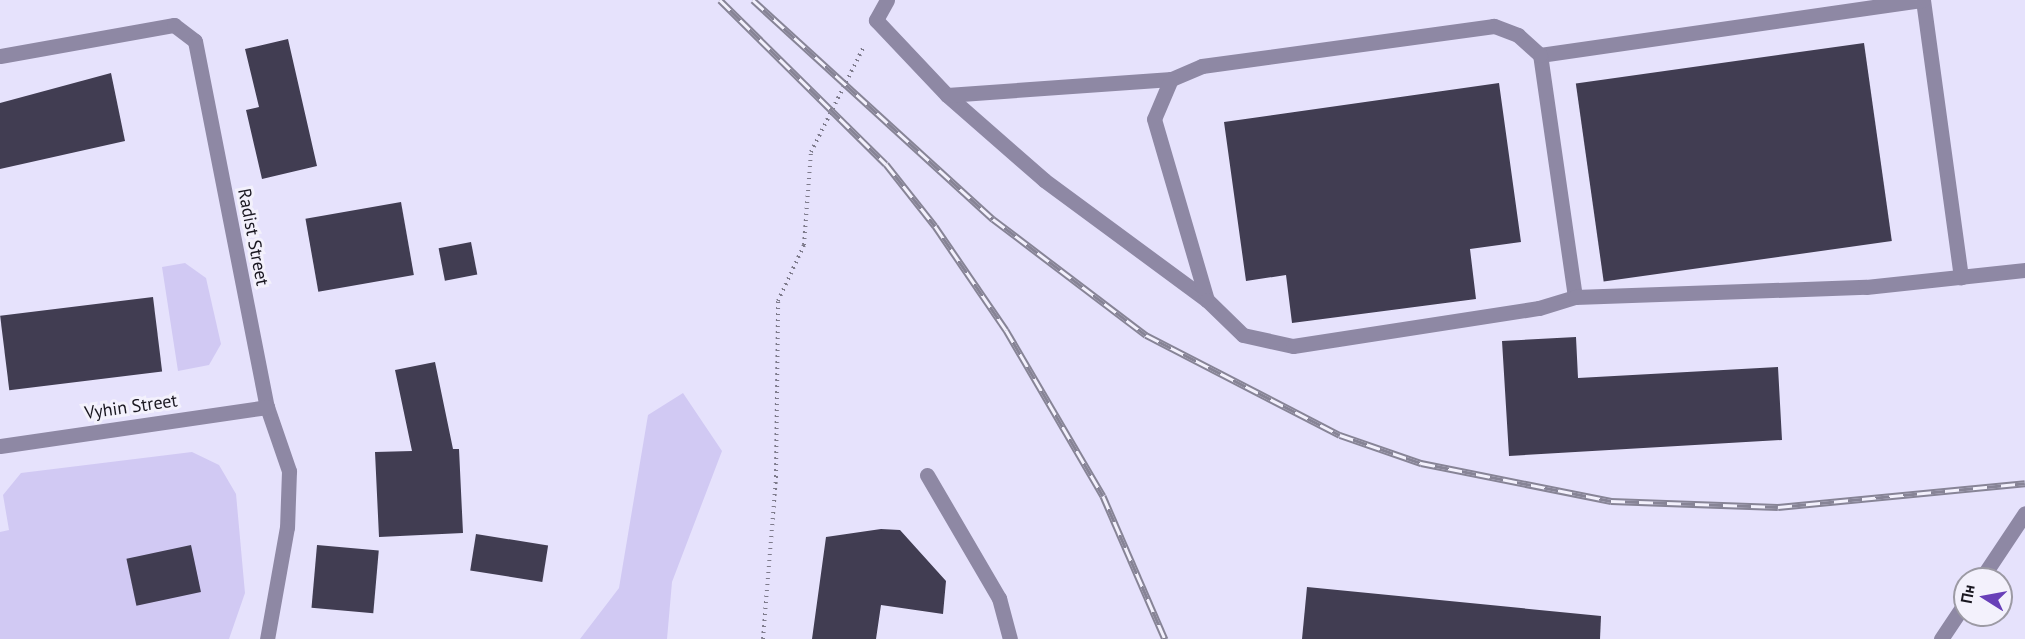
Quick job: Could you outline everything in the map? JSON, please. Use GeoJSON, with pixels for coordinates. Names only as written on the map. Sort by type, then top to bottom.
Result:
{"type":"FeatureCollection","features":[{"type":"Feature","properties":{"kind":"street"},"geometry":{"type":"LineString","coordinates":[[887,0],[876,20],[947,95],[1044,180],[1207,300],[1244,335],[1293,346],[1539,308],[1575,297],[1866,287],[2025,270]]}},
{"type":"Feature","properties":{"kind":"street"},"geometry":{"type":"LineString","coordinates":[[1540,55],[1923,0],[1961,277]]}},
{"type":"Feature","properties":{"kind":"street","name":"Radist Street"},"geometry":{"type":"LineString","coordinates":[[0,56],[174,25],[195,41],[267,406],[289,471],[287,527],[267,639]]}},
{"type":"Feature","properties":{"kind":"street"},"geometry":{"type":"LineString","coordinates":[[947,95],[1171,79],[1202,66],[1494,26],[1518,35],[1540,55],[1575,297]]}},
{"type":"Feature","properties":{"kind":"street"},"geometry":{"type":"LineString","coordinates":[[1171,79],[1154,119],[1207,300]]}},
{"type":"Feature","properties":{"kind":"street","name":"Vyhin Street"},"geometry":{"type":"LineString","coordinates":[[0,446],[267,406]]}},
{"type":"Feature","properties":{"kind":"street"},"geometry":{"type":"LineString","coordinates":[[927,475],[999,597],[1010,639]]}},
{"type":"Feature","properties":{"kind":"street"},"geometry":{"type":"LineString","coordinates":[[1989,567],[2025,513]]}},
{"type":"Feature","properties":{"kind":"street"},"geometry":{"type":"LineString","coordinates":[[1941,639],[1953,621]]}},
{"type":"Feature","properties":{"kind":"path"},"geometry":{"type":"LineString","coordinates":[[763,639],[776,477],[778,301],[804,245],[811,152],[876,20]]}},
{"type":"Feature","properties":{"kind":"shaded area"},"geometry":{"type":"Polygon","coordinates":[[[185,263],[206,278],[221,344],[209,365],[178,371],[162,267],[185,263]]]}},
{"type":"Feature","properties":{"kind":"shaded area"},"geometry":{"type":"Polygon","coordinates":[[[683,393],[722,451],[672,582],[667,639],[580,639],[619,588],[648,415],[683,393]]]}},
{"type":"Feature","properties":{"kind":"shaded area"},"geometry":{"type":"Polygon","coordinates":[[[192,452],[219,465],[236,494],[245,593],[229,639],[0,639],[0,532],[9,530],[3,495],[21,473],[192,452]]]}},
{"type":"Feature","properties":{"kind":"building"},"geometry":{"type":"Polygon","coordinates":[[[288,39],[317,166],[262,179],[246,110],[259,107],[245,49],[288,39]]]}},
{"type":"Feature","properties":{"kind":"building"},"geometry":{"type":"Polygon","coordinates":[[[1864,43],[1892,241],[1604,282],[1576,83],[1864,43]]]}},
{"type":"Feature","properties":{"kind":"building"},"geometry":{"type":"Polygon","coordinates":[[[111,73],[125,141],[0,169],[0,103],[111,73]]]}},
{"type":"Feature","properties":{"kind":"building"},"geometry":{"type":"Polygon","coordinates":[[[1499,83],[1521,242],[1470,249],[1476,299],[1292,323],[1286,275],[1246,281],[1224,122],[1499,83]]]}},
{"type":"Feature","properties":{"kind":"building"},"geometry":{"type":"Polygon","coordinates":[[[401,202],[414,275],[318,292],[305,219],[401,202]]]}},
{"type":"Feature","properties":{"kind":"building"},"geometry":{"type":"Polygon","coordinates":[[[471,242],[477,274],[445,281],[439,248],[471,242]]]}},
{"type":"Feature","properties":{"kind":"building"},"geometry":{"type":"Polygon","coordinates":[[[153,297],[162,371],[9,390],[0,316],[153,297]]]}},
{"type":"Feature","properties":{"kind":"building"},"geometry":{"type":"Polygon","coordinates":[[[1576,337],[1578,378],[1778,367],[1782,440],[1509,456],[1502,341],[1576,337]]]}},
{"type":"Feature","properties":{"kind":"building"},"geometry":{"type":"Polygon","coordinates":[[[435,362],[453,449],[459,449],[463,533],[379,537],[375,452],[412,451],[395,370],[435,362]]]}},
{"type":"Feature","properties":{"kind":"building"},"geometry":{"type":"Polygon","coordinates":[[[881,529],[900,530],[946,581],[943,614],[881,605],[876,639],[812,639],[826,537],[881,529]]]}},
{"type":"Feature","properties":{"kind":"building"},"geometry":{"type":"Polygon","coordinates":[[[476,534],[548,545],[542,582],[470,571],[476,534]]]}},
{"type":"Feature","properties":{"kind":"building"},"geometry":{"type":"Polygon","coordinates":[[[191,545],[201,592],[136,606],[126,559],[191,545]]]}},
{"type":"Feature","properties":{"kind":"building"},"geometry":{"type":"Polygon","coordinates":[[[317,545],[379,550],[373,613],[312,608],[317,545]]]}},
{"type":"Feature","properties":{"kind":"building"},"geometry":{"type":"Polygon","coordinates":[[[1307,587],[1601,616],[1600,639],[1302,639],[1307,587]]]}},
{"type":"Feature","properties":{"kind":"railway"},"geometry":{"type":"LineString","coordinates":[[720,0],[886,164],[935,226],[1006,330],[1103,496],[1165,639]]}},
{"type":"Feature","properties":{"kind":"railway"},"geometry":{"type":"LineString","coordinates":[[753,0],[993,219],[1146,335],[1340,435],[1421,463],[1611,501],[1778,507],[2025,483]]}}]}
